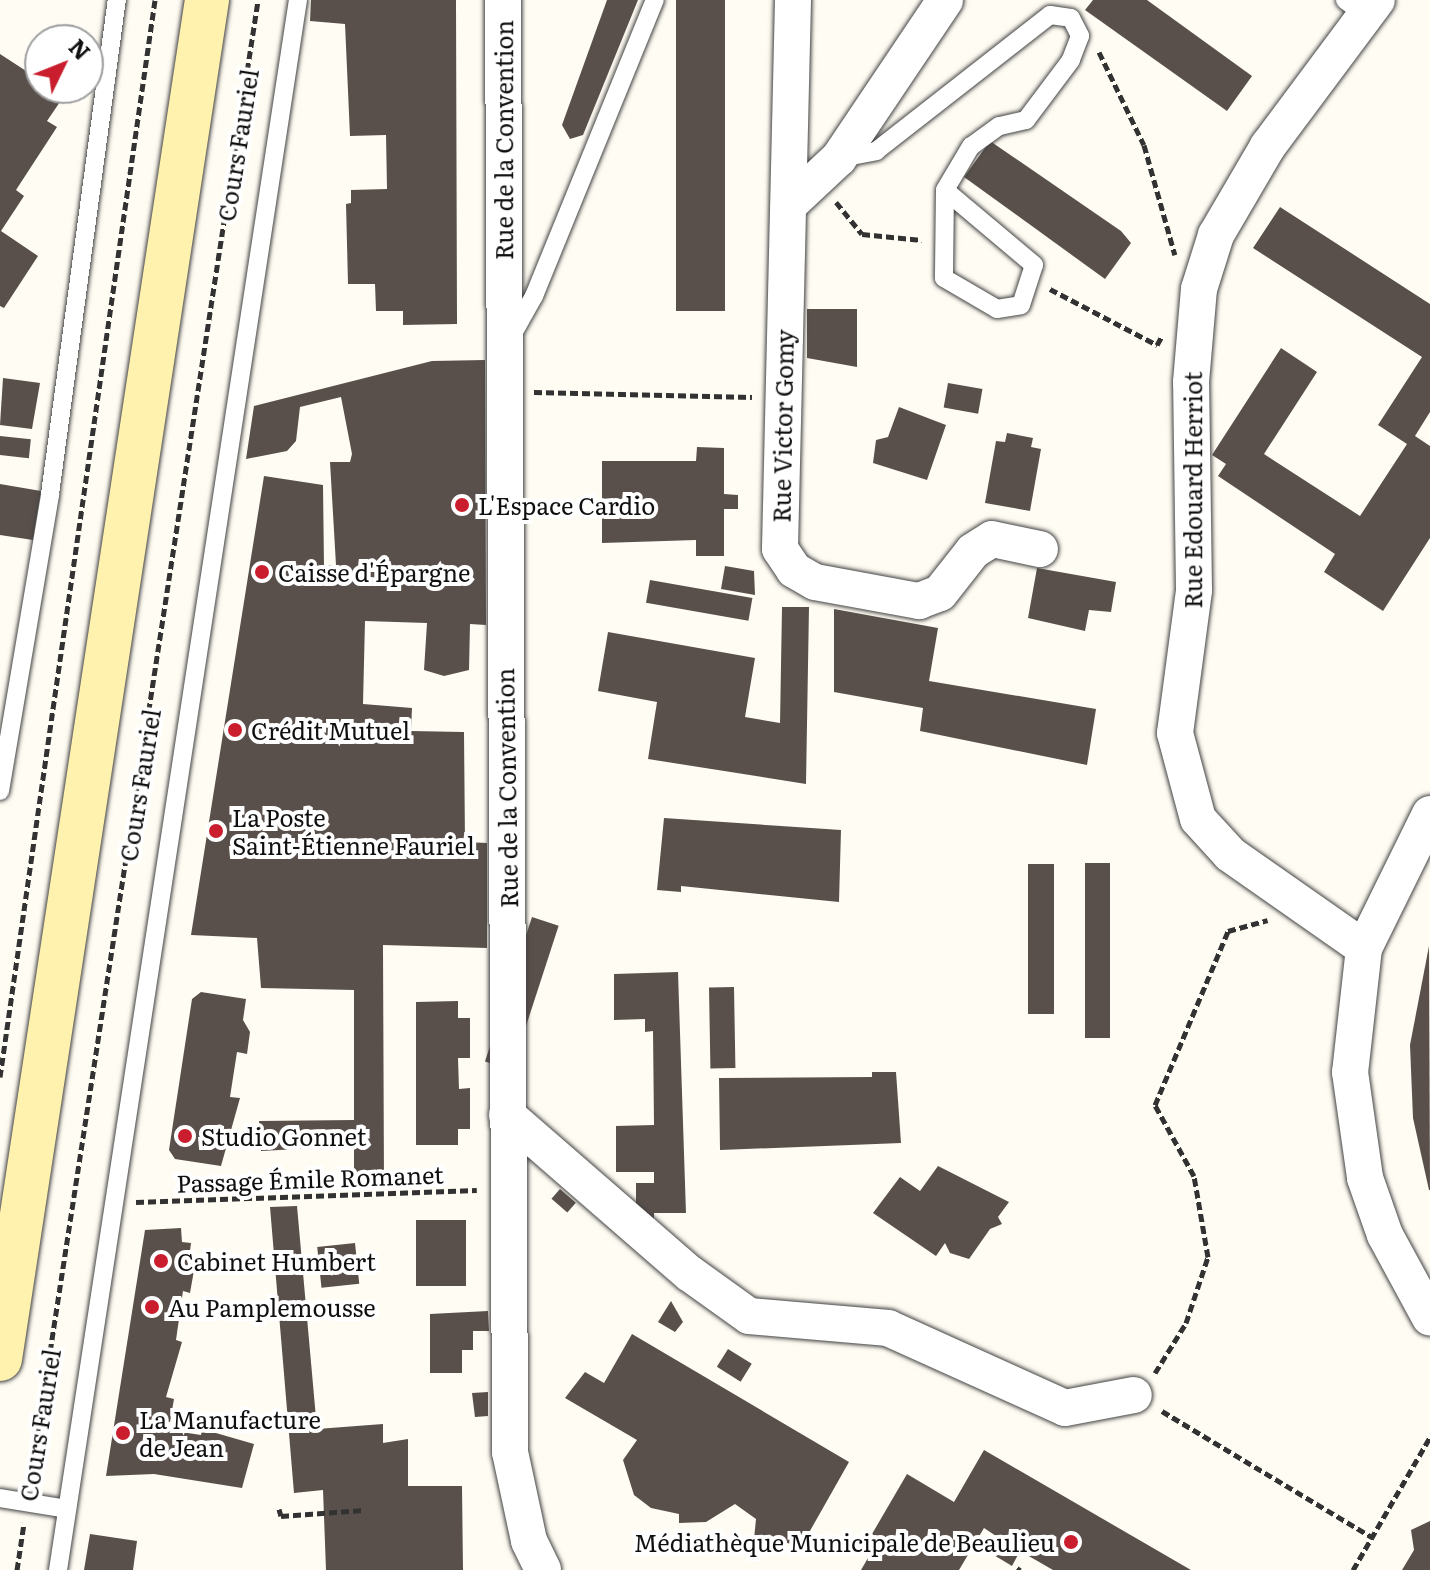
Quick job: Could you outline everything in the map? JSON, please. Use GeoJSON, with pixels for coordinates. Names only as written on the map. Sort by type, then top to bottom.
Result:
{"type":"FeatureCollection","features":[{"type":"Feature","properties":{"kind":"main road","name":"Cours Fauriel"},"geometry":{"type":"LineString","coordinates":[[0,1359],[207,0]]}},
{"type":"Feature","properties":{"kind":"street","name":"Rue de la Convention"},"geometry":{"type":"LineString","coordinates":[[503,0],[506,1189],[510,1452],[529,1541],[543,1570]]}},
{"type":"Feature","properties":{"kind":"street","name":"Rue Victor Gomy"},"geometry":{"type":"LineString","coordinates":[[793,0],[790,204],[781,397],[780,549],[805,576],[919,601],[940,593],[992,539],[1040,549]]}},
{"type":"Feature","properties":{"kind":"street"},"geometry":{"type":"LineString","coordinates":[[790,204],[829,168],[945,0]]}},
{"type":"Feature","properties":{"kind":"street","name":"Rue Edouard Herriot"},"geometry":{"type":"LineString","coordinates":[[1362,5],[1268,146],[1216,235],[1197,302],[1194,590],[1175,733],[1182,775],[1198,819],[1230,854],[1364,948]]}},
{"type":"Feature","properties":{"kind":"street"},"geometry":{"type":"LineString","coordinates":[[1430,814],[1364,948],[1350,1072],[1355,1126],[1385,1235],[1430,1318]]}},
{"type":"Feature","properties":{"kind":"street"},"geometry":{"type":"LineString","coordinates":[[507,1115],[689,1273],[749,1316],[888,1328],[1065,1408],[1134,1395]]}},
{"type":"Feature","properties":{"kind":"lane"},"geometry":{"type":"LineString","coordinates":[[0,791],[50,494],[117,0]]}},
{"type":"Feature","properties":{"kind":"lane","name":"Cours Fauriel"},"geometry":{"type":"LineString","coordinates":[[58,1570],[298,0]]}},
{"type":"Feature","properties":{"kind":"lane"},"geometry":{"type":"LineString","coordinates":[[504,350],[534,296],[655,0]]}},
{"type":"Feature","properties":{"kind":"lane"},"geometry":{"type":"LineString","coordinates":[[829,168],[876,151],[1050,15],[1071,18],[1080,36],[1071,60],[1026,120],[999,126],[971,146],[945,190],[944,278],[997,309],[1021,305],[1032,280],[1034,265],[945,190]]}},
{"type":"Feature","properties":{"kind":"lane"},"geometry":{"type":"LineString","coordinates":[[0,1498],[26,1505],[67,1509]]}},
{"type":"Feature","properties":{"kind":"path"},"geometry":{"type":"LineString","coordinates":[[0,1077],[155,0]]}},
{"type":"Feature","properties":{"kind":"path","name":"Cours Fauriel"},"geometry":{"type":"LineString","coordinates":[[17,1570],[258,0]]}},
{"type":"Feature","properties":{"kind":"path"},"geometry":{"type":"LineString","coordinates":[[1032,280],[1157,345],[1176,313],[1197,302],[1180,274],[1144,145],[1106,58]]}},
{"type":"Feature","properties":{"kind":"path"},"geometry":{"type":"LineString","coordinates":[[829,168],[862,234],[944,242]]}},
{"type":"Feature","properties":{"kind":"path"},"geometry":{"type":"LineString","coordinates":[[505,391],[781,397]]}},
{"type":"Feature","properties":{"kind":"path"},"geometry":{"type":"LineString","coordinates":[[1308,910],[1228,931],[1155,1105],[1194,1176],[1208,1257],[1186,1323],[1159,1369],[1134,1395],[1372,1537]]}},
{"type":"Feature","properties":{"kind":"path","name":"Passage Émile Romanet"},"geometry":{"type":"LineString","coordinates":[[115,1203],[506,1189]]}},
{"type":"Feature","properties":{"kind":"path"},"geometry":{"type":"LineString","coordinates":[[1353,1570],[1430,1437]]}},
{"type":"Feature","properties":{"kind":"path"},"geometry":{"type":"LineString","coordinates":[[279,1509],[281,1516],[364,1510]]}},
{"type":"Feature","properties":{"kind":"building"},"geometry":{"type":"Polygon","coordinates":[[[311,0],[456,0],[457,324],[403,325],[403,311],[376,311],[375,284],[348,284],[346,204],[351,203],[351,190],[387,189],[386,135],[350,136],[345,24],[310,21],[311,0]]]}},
{"type":"Feature","properties":{"kind":"building"},"geometry":{"type":"Polygon","coordinates":[[[607,0],[638,0],[583,135],[570,139],[562,125],[607,0]]]}},
{"type":"Feature","properties":{"kind":"building"},"geometry":{"type":"Polygon","coordinates":[[[676,0],[725,0],[725,311],[676,311],[676,0]]]}},
{"type":"Feature","properties":{"kind":"building"},"geometry":{"type":"Polygon","coordinates":[[[1093,0],[1147,0],[1252,76],[1227,111],[1085,10],[1093,0]]]}},
{"type":"Feature","properties":{"kind":"building"},"geometry":{"type":"Polygon","coordinates":[[[0,54],[24,70],[24,104],[59,104],[47,121],[57,127],[16,190],[24,196],[1,231],[38,256],[4,308],[0,306],[0,54]]]}},
{"type":"Feature","properties":{"kind":"building"},"geometry":{"type":"Polygon","coordinates":[[[990,141],[1121,231],[1131,243],[1105,279],[964,177],[990,141]]]}},
{"type":"Feature","properties":{"kind":"building"},"geometry":{"type":"Polygon","coordinates":[[[1280,207],[1430,304],[1430,412],[1415,436],[1430,446],[1430,538],[1383,611],[1324,572],[1335,554],[1218,476],[1226,464],[1212,455],[1281,348],[1317,372],[1264,454],[1360,516],[1407,444],[1378,425],[1422,357],[1253,248],[1280,207]]]}},
{"type":"Feature","properties":{"kind":"building"},"geometry":{"type":"Polygon","coordinates":[[[807,309],[857,309],[857,367],[807,358],[807,309]]]}},
{"type":"Feature","properties":{"kind":"building"},"geometry":{"type":"Polygon","coordinates":[[[485,360],[486,625],[470,624],[469,670],[444,676],[424,670],[427,623],[365,621],[363,704],[412,708],[411,731],[464,732],[465,842],[487,843],[487,948],[383,945],[384,1184],[354,1185],[354,1146],[261,1151],[259,1121],[354,1120],[354,990],[261,988],[257,938],[191,935],[264,476],[323,485],[324,565],[336,565],[330,462],[350,462],[352,454],[341,397],[300,407],[296,441],[287,451],[246,459],[254,406],[432,361],[485,360]]]}},
{"type":"Feature","properties":{"kind":"building"},"geometry":{"type":"Polygon","coordinates":[[[3,378],[40,383],[32,429],[0,425],[3,378]]]}},
{"type":"Feature","properties":{"kind":"building"},"geometry":{"type":"Polygon","coordinates":[[[948,383],[982,389],[978,414],[944,408],[948,383]]]}},
{"type":"Feature","properties":{"kind":"building"},"geometry":{"type":"Polygon","coordinates":[[[899,407],[946,425],[927,480],[873,463],[876,440],[888,437],[899,407]]]}},
{"type":"Feature","properties":{"kind":"building"},"geometry":{"type":"Polygon","coordinates":[[[1007,433],[1033,438],[1031,447],[1041,449],[1030,511],[985,503],[996,441],[1005,442],[1007,433]]]}},
{"type":"Feature","properties":{"kind":"building"},"geometry":{"type":"Polygon","coordinates":[[[0,436],[31,439],[29,458],[0,455],[0,436]]]}},
{"type":"Feature","properties":{"kind":"building"},"geometry":{"type":"Polygon","coordinates":[[[697,447],[724,448],[724,494],[738,495],[738,509],[724,509],[724,556],[696,556],[696,540],[602,543],[602,461],[696,461],[697,447]]]}},
{"type":"Feature","properties":{"kind":"building"},"geometry":{"type":"Polygon","coordinates":[[[0,484],[41,491],[33,540],[0,535],[0,484]]]}},
{"type":"Feature","properties":{"kind":"building"},"geometry":{"type":"Polygon","coordinates":[[[725,566],[754,571],[755,595],[721,589],[725,566]]]}},
{"type":"Feature","properties":{"kind":"building"},"geometry":{"type":"Polygon","coordinates":[[[1037,568],[1116,582],[1111,612],[1089,610],[1085,631],[1028,618],[1037,568]]]}},
{"type":"Feature","properties":{"kind":"building"},"geometry":{"type":"Polygon","coordinates":[[[650,580],[752,598],[748,621],[646,603],[650,580]]]}},
{"type":"Feature","properties":{"kind":"building"},"geometry":{"type":"Polygon","coordinates":[[[782,607],[809,607],[806,784],[648,759],[657,702],[598,691],[608,632],[755,658],[745,717],[780,723],[782,607]]]}},
{"type":"Feature","properties":{"kind":"building"},"geometry":{"type":"Polygon","coordinates":[[[834,609],[938,628],[929,681],[1096,709],[1087,765],[920,731],[923,708],[834,692],[834,609]]]}},
{"type":"Feature","properties":{"kind":"building"},"geometry":{"type":"Polygon","coordinates":[[[664,818],[841,830],[839,902],[681,886],[681,892],[657,890],[664,818]]]}},
{"type":"Feature","properties":{"kind":"building"},"geometry":{"type":"Polygon","coordinates":[[[1085,863],[1110,863],[1110,1038],[1085,1038],[1085,863]]]}},
{"type":"Feature","properties":{"kind":"building"},"geometry":{"type":"Polygon","coordinates":[[[1028,864],[1054,864],[1054,1014],[1028,1014],[1028,864]]]}},
{"type":"Feature","properties":{"kind":"building"},"geometry":{"type":"Polygon","coordinates":[[[532,917],[559,926],[512,1070],[485,1062],[532,917]]]}},
{"type":"Feature","properties":{"kind":"building"},"geometry":{"type":"Polygon","coordinates":[[[1429,946],[1430,1190],[1413,1118],[1410,1045],[1429,946]]]}},
{"type":"Feature","properties":{"kind":"building"},"geometry":{"type":"Polygon","coordinates":[[[678,972],[686,1213],[654,1213],[654,1226],[636,1211],[636,1183],[654,1183],[654,1172],[616,1172],[616,1126],[654,1125],[653,1031],[645,1032],[645,1019],[614,1020],[614,974],[678,972]]]}},
{"type":"Feature","properties":{"kind":"building"},"geometry":{"type":"Polygon","coordinates":[[[709,987],[734,987],[735,1068],[710,1068],[709,987]]]}},
{"type":"Feature","properties":{"kind":"building"},"geometry":{"type":"Polygon","coordinates":[[[201,992],[246,999],[243,1020],[250,1032],[247,1054],[237,1052],[230,1097],[240,1098],[221,1166],[175,1159],[169,1150],[192,999],[201,992]]]}},
{"type":"Feature","properties":{"kind":"building"},"geometry":{"type":"Polygon","coordinates":[[[458,1001],[458,1018],[470,1018],[470,1058],[458,1058],[459,1089],[470,1088],[470,1129],[458,1129],[458,1145],[416,1145],[416,1002],[458,1001]]]}},
{"type":"Feature","properties":{"kind":"building"},"geometry":{"type":"Polygon","coordinates":[[[872,1072],[896,1072],[901,1143],[720,1150],[719,1078],[872,1077],[872,1072]]]}},
{"type":"Feature","properties":{"kind":"building"},"geometry":{"type":"Polygon","coordinates":[[[938,1166],[1009,1202],[998,1217],[1002,1224],[990,1229],[969,1259],[950,1253],[945,1243],[936,1256],[873,1213],[900,1177],[920,1191],[938,1166]]]}},
{"type":"Feature","properties":{"kind":"building"},"geometry":{"type":"Polygon","coordinates":[[[560,1189],[576,1203],[567,1213],[551,1199],[560,1189]]]}},
{"type":"Feature","properties":{"kind":"building"},"geometry":{"type":"Polygon","coordinates":[[[297,1206],[317,1429],[383,1424],[383,1443],[408,1439],[408,1486],[462,1486],[463,1570],[326,1570],[323,1490],[294,1493],[270,1207],[297,1206]]]}},
{"type":"Feature","properties":{"kind":"building"},"geometry":{"type":"Polygon","coordinates":[[[416,1220],[466,1220],[466,1286],[416,1286],[416,1220]]]}},
{"type":"Feature","properties":{"kind":"building"},"geometry":{"type":"Polygon","coordinates":[[[181,1228],[182,1242],[191,1243],[189,1259],[196,1259],[190,1293],[183,1291],[176,1340],[182,1342],[166,1397],[174,1399],[170,1422],[163,1421],[162,1429],[201,1435],[202,1429],[254,1444],[242,1488],[154,1474],[106,1476],[145,1230],[181,1228]]]}},
{"type":"Feature","properties":{"kind":"building"},"geometry":{"type":"Polygon","coordinates":[[[355,1243],[359,1284],[321,1288],[317,1247],[355,1243]]]}},
{"type":"Feature","properties":{"kind":"building"},"geometry":{"type":"Polygon","coordinates":[[[671,1301],[683,1322],[675,1332],[658,1322],[671,1301]]]}},
{"type":"Feature","properties":{"kind":"building"},"geometry":{"type":"Polygon","coordinates":[[[488,1311],[489,1331],[473,1331],[473,1350],[462,1350],[462,1373],[430,1373],[430,1314],[488,1311]]]}},
{"type":"Feature","properties":{"kind":"building"},"geometry":{"type":"Polygon","coordinates":[[[632,1334],[849,1462],[802,1545],[754,1539],[756,1519],[735,1504],[706,1522],[679,1523],[679,1514],[651,1508],[634,1495],[623,1460],[637,1440],[565,1398],[585,1372],[604,1383],[632,1334]]]}},
{"type":"Feature","properties":{"kind":"building"},"geometry":{"type":"Polygon","coordinates":[[[728,1349],[752,1364],[741,1382],[717,1367],[728,1349]]]}},
{"type":"Feature","properties":{"kind":"building"},"geometry":{"type":"Polygon","coordinates":[[[488,1392],[488,1416],[475,1417],[472,1393],[488,1392]]]}},
{"type":"Feature","properties":{"kind":"building"},"geometry":{"type":"Polygon","coordinates":[[[984,1450],[1191,1570],[1053,1570],[1020,1551],[1012,1566],[987,1551],[996,1536],[984,1528],[959,1570],[861,1570],[879,1539],[872,1534],[907,1474],[954,1502],[984,1450]]]}},
{"type":"Feature","properties":{"kind":"building"},"geometry":{"type":"Polygon","coordinates":[[[1430,1521],[1430,1570],[1402,1570],[1414,1550],[1411,1530],[1430,1521]]]}},
{"type":"Feature","properties":{"kind":"building"},"geometry":{"type":"Polygon","coordinates":[[[90,1534],[137,1541],[133,1570],[84,1570],[90,1534]]]}},
{"type":"Feature","properties":{"kind":"place","name":"L'Espace Cardio"},"geometry":{"type":"Point","coordinates":[462,505]}},
{"type":"Feature","properties":{"kind":"place","name":"Caisse d'Épargne"},"geometry":{"type":"Point","coordinates":[262,572]}},
{"type":"Feature","properties":{"kind":"place","name":"Crédit Mutuel"},"geometry":{"type":"Point","coordinates":[235,730]}},
{"type":"Feature","properties":{"kind":"place","name":"La Poste Saint-Étienne Fauriel"},"geometry":{"type":"Point","coordinates":[216,831]}},
{"type":"Feature","properties":{"kind":"place","name":"Studio Gonnet"},"geometry":{"type":"Point","coordinates":[185,1136]}},
{"type":"Feature","properties":{"kind":"place","name":"Cabinet Humbert"},"geometry":{"type":"Point","coordinates":[161,1261]}},
{"type":"Feature","properties":{"kind":"place","name":"Au Pamplemousse"},"geometry":{"type":"Point","coordinates":[152,1307]}},
{"type":"Feature","properties":{"kind":"place","name":"La Manufacture de Jean"},"geometry":{"type":"Point","coordinates":[123,1433]}},
{"type":"Feature","properties":{"kind":"place","name":"Médiathèque Municipale de Beaulieu"},"geometry":{"type":"Point","coordinates":[1071,1542]}}]}
